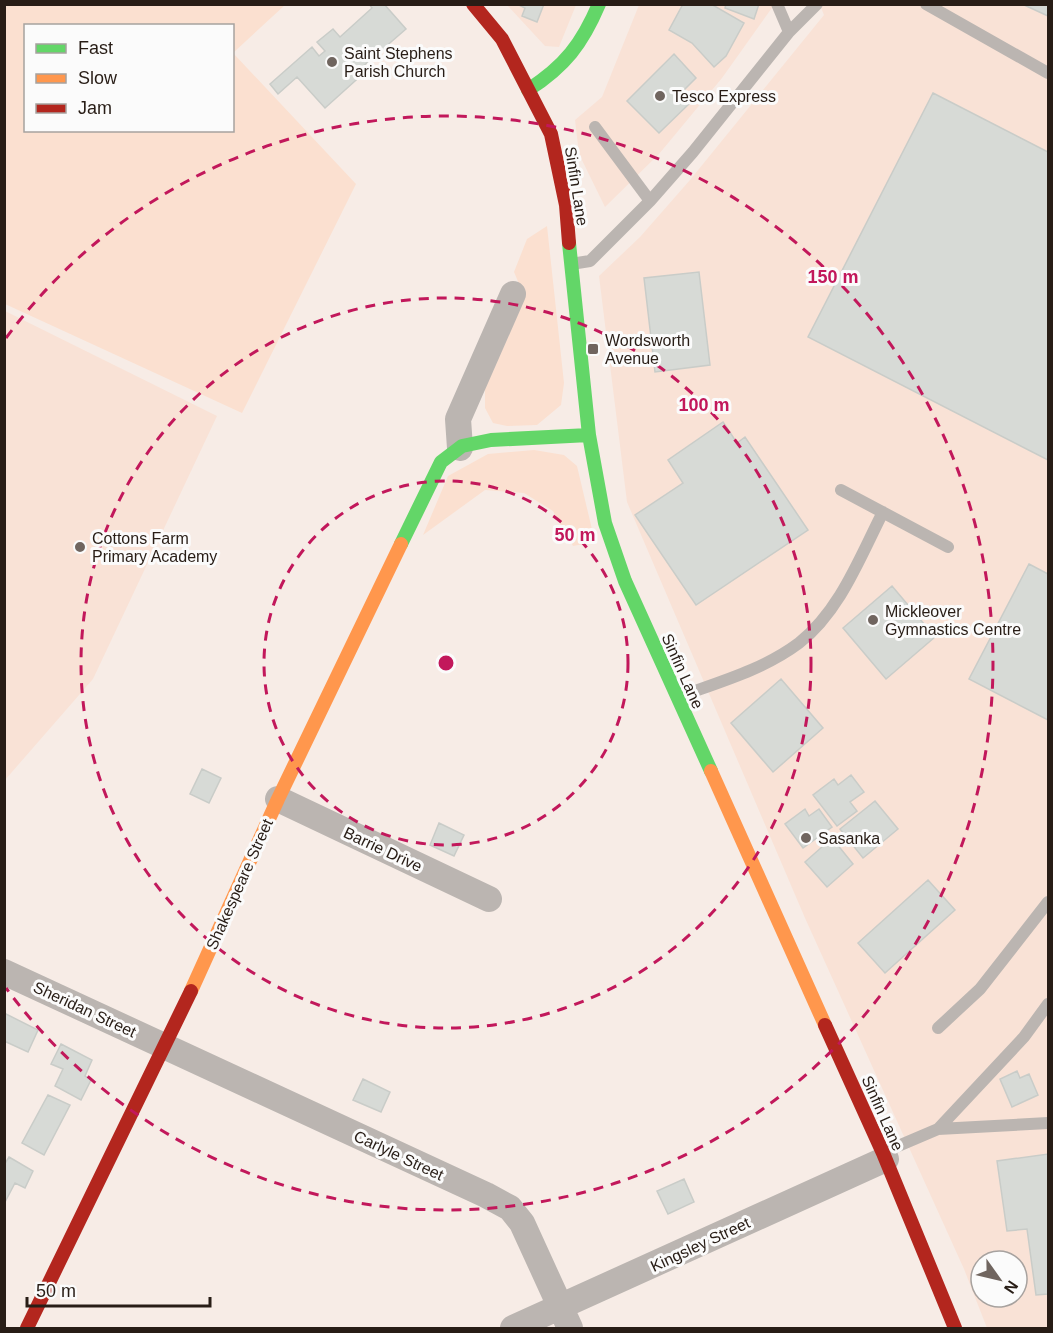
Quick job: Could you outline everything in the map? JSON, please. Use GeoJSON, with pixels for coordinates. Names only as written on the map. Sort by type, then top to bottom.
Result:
{"type":"FeatureCollection","features":[{"type":"Feature","properties":{"kind":"street","name":"Sinfin Lane"},"geometry":{"type":"LineString","coordinates":[[473,4],[502,39],[551,134],[566,205],[570,264],[589,435],[606,523],[625,581],[884,1156],[955,1329]]}},
{"type":"Feature","properties":{"kind":"street"},"geometry":{"type":"LineString","coordinates":[[528,90],[564,65],[577,50],[599,4]]}},
{"type":"Feature","properties":{"kind":"street"},"geometry":{"type":"LineString","coordinates":[[460,448],[458,419],[513,294]]}},
{"type":"Feature","properties":{"kind":"street","name":"Shakespeare Street"},"geometry":{"type":"LineString","coordinates":[[27,1329],[165,1047],[278,799],[441,462],[460,448],[491,440],[589,435]]}},
{"type":"Feature","properties":{"kind":"street","name":"Barrie Drive"},"geometry":{"type":"LineString","coordinates":[[278,799],[489,899]]}},
{"type":"Feature","properties":{"kind":"street","name":"Sheridan Street"},"geometry":{"type":"LineString","coordinates":[[4,972],[165,1047]]}},
{"type":"Feature","properties":{"kind":"street","name":"Carlyle Street"},"geometry":{"type":"LineString","coordinates":[[165,1047],[510,1208],[522,1223],[566,1318]]}},
{"type":"Feature","properties":{"kind":"street","name":"Kingsley Street"},"geometry":{"type":"LineString","coordinates":[[513,1329],[566,1318],[884,1156]]}},
{"type":"Feature","properties":{"kind":"lane"},"geometry":{"type":"LineString","coordinates":[[777,4],[789,32]]}},
{"type":"Feature","properties":{"kind":"lane"},"geometry":{"type":"LineString","coordinates":[[570,264],[590,261],[650,201],[693,152],[789,32],[817,4]]}},
{"type":"Feature","properties":{"kind":"lane"},"geometry":{"type":"LineString","coordinates":[[926,4],[1048,73]]}},
{"type":"Feature","properties":{"kind":"lane"},"geometry":{"type":"LineString","coordinates":[[595,126],[650,201]]}},
{"type":"Feature","properties":{"kind":"lane"},"geometry":{"type":"LineString","coordinates":[[841,490],[948,547]]}},
{"type":"Feature","properties":{"kind":"lane"},"geometry":{"type":"LineString","coordinates":[[677,697],[751,671],[800,642],[823,619],[846,586],[883,512]]}},
{"type":"Feature","properties":{"kind":"lane"},"geometry":{"type":"LineString","coordinates":[[938,1028],[980,989],[1048,902]]}},
{"type":"Feature","properties":{"kind":"lane"},"geometry":{"type":"LineString","coordinates":[[884,1156],[938,1129],[1023,1037],[1048,1004]]}},
{"type":"Feature","properties":{"kind":"lane"},"geometry":{"type":"LineString","coordinates":[[938,1129],[1048,1123]]}},
{"type":"Feature","properties":{"kind":"shaded area"},"geometry":{"type":"Polygon","coordinates":[[[4,5],[285,5],[234,52],[234,24],[24,24],[24,132],[234,132],[234,54],[356,184],[242,413],[5,304],[4,5]]]}},
{"type":"Feature","properties":{"kind":"shaded area"},"geometry":{"type":"Polygon","coordinates":[[[507,5],[576,5],[559,47],[545,46],[507,5]]]}},
{"type":"Feature","properties":{"kind":"shaded area"},"geometry":{"type":"Polygon","coordinates":[[[639,5],[774,5],[722,78],[659,154],[605,207],[579,154],[575,120],[602,97],[639,5]]]}},
{"type":"Feature","properties":{"kind":"shaded area"},"geometry":{"type":"Polygon","coordinates":[[[820,5],[1048,5],[1048,1328],[987,1328],[980,1309],[1029,1309],[1029,1249],[969,1249],[969,1282],[805,918],[627,502],[599,276],[640,237],[690,180],[824,15],[820,5]]]}},
{"type":"Feature","properties":{"kind":"shaded area"},"geometry":{"type":"Polygon","coordinates":[[[547,226],[564,383],[561,405],[537,425],[507,426],[493,423],[485,408],[485,389],[525,298],[514,272],[527,239],[547,226]]]}},
{"type":"Feature","properties":{"kind":"shaded area","name":"Cottons Farm Primary Academy"},"geometry":{"type":"Polygon","coordinates":[[[5,311],[217,416],[93,679],[5,780],[5,311]]]}},
{"type":"Feature","properties":{"kind":"shaded area"},"geometry":{"type":"Polygon","coordinates":[[[534,450],[564,455],[577,466],[595,542],[573,546],[553,511],[524,493],[485,490],[423,535],[448,476],[488,454],[534,450]]]}},
{"type":"Feature","properties":{"kind":"building","name":"Saint Stephens Parish Church"},"geometry":{"type":"Polygon","coordinates":[[[369,4],[384,4],[406,29],[361,68],[365,72],[325,108],[297,77],[278,94],[270,84],[312,47],[319,56],[325,51],[317,42],[333,29],[340,37],[372,8],[369,4]]]}},
{"type":"Feature","properties":{"kind":"building"},"geometry":{"type":"Polygon","coordinates":[[[517,4],[544,4],[537,22],[522,16],[525,8],[517,4]]]}},
{"type":"Feature","properties":{"kind":"building"},"geometry":{"type":"Polygon","coordinates":[[[683,4],[711,4],[744,23],[726,56],[714,67],[692,43],[669,30],[683,4]]]}},
{"type":"Feature","properties":{"kind":"building"},"geometry":{"type":"Polygon","coordinates":[[[726,4],[759,4],[754,19],[725,8],[726,4]]]}},
{"type":"Feature","properties":{"kind":"building"},"geometry":{"type":"Polygon","coordinates":[[[1022,4],[1048,4],[1048,16],[1022,4]]]}},
{"type":"Feature","properties":{"kind":"building","name":"Tesco Express"},"geometry":{"type":"Polygon","coordinates":[[[674,54],[696,78],[683,91],[692,101],[659,133],[627,101],[674,54]]]}},
{"type":"Feature","properties":{"kind":"building"},"geometry":{"type":"Polygon","coordinates":[[[933,93],[1048,152],[1048,460],[808,337],[933,93]]]}},
{"type":"Feature","properties":{"kind":"building"},"geometry":{"type":"Polygon","coordinates":[[[699,272],[710,365],[655,372],[644,278],[699,272]]]}},
{"type":"Feature","properties":{"kind":"building"},"geometry":{"type":"Polygon","coordinates":[[[723,422],[737,443],[745,437],[808,530],[696,605],[635,515],[683,483],[668,460],[723,422]]]}},
{"type":"Feature","properties":{"kind":"building"},"geometry":{"type":"Polygon","coordinates":[[[1029,564],[1048,574],[1048,720],[969,679],[1029,564]]]}},
{"type":"Feature","properties":{"kind":"building"},"geometry":{"type":"Polygon","coordinates":[[[892,586],[935,637],[886,679],[843,628],[892,586]]]}},
{"type":"Feature","properties":{"kind":"building"},"geometry":{"type":"Polygon","coordinates":[[[781,679],[823,728],[773,772],[731,723],[781,679]]]}},
{"type":"Feature","properties":{"kind":"building"},"geometry":{"type":"Polygon","coordinates":[[[202,769],[221,778],[209,803],[190,794],[202,769]]]}},
{"type":"Feature","properties":{"kind":"building"},"geometry":{"type":"Polygon","coordinates":[[[851,775],[864,792],[850,802],[857,811],[837,826],[813,795],[834,779],[838,785],[851,775]]]}},
{"type":"Feature","properties":{"kind":"building"},"geometry":{"type":"Polygon","coordinates":[[[875,801],[898,829],[863,858],[840,829],[875,801]]]}},
{"type":"Feature","properties":{"kind":"building","name":"Sasanka"},"geometry":{"type":"Polygon","coordinates":[[[805,809],[809,816],[819,809],[832,827],[803,848],[785,824],[805,809]]]}},
{"type":"Feature","properties":{"kind":"building"},"geometry":{"type":"Polygon","coordinates":[[[439,823],[464,835],[454,856],[430,845],[439,823]]]}},
{"type":"Feature","properties":{"kind":"building"},"geometry":{"type":"Polygon","coordinates":[[[832,838],[853,864],[827,887],[805,862],[832,838]]]}},
{"type":"Feature","properties":{"kind":"building"},"geometry":{"type":"Polygon","coordinates":[[[928,880],[955,910],[885,973],[858,943],[928,880]]]}},
{"type":"Feature","properties":{"kind":"building"},"geometry":{"type":"Polygon","coordinates":[[[4,1013],[38,1030],[28,1052],[4,1041],[4,1013]]]}},
{"type":"Feature","properties":{"kind":"building"},"geometry":{"type":"Polygon","coordinates":[[[61,1044],[92,1060],[85,1076],[91,1080],[81,1100],[55,1086],[63,1069],[51,1064],[61,1044]]]}},
{"type":"Feature","properties":{"kind":"building"},"geometry":{"type":"Polygon","coordinates":[[[1017,1071],[1020,1078],[1029,1074],[1038,1095],[1012,1107],[1000,1079],[1017,1071]]]}},
{"type":"Feature","properties":{"kind":"building"},"geometry":{"type":"Polygon","coordinates":[[[363,1079],[390,1092],[381,1112],[353,1100],[363,1079]]]}},
{"type":"Feature","properties":{"kind":"building"},"geometry":{"type":"Polygon","coordinates":[[[48,1095],[70,1105],[44,1155],[22,1143],[48,1095]]]}},
{"type":"Feature","properties":{"kind":"building"},"geometry":{"type":"Polygon","coordinates":[[[1048,1154],[1048,1294],[1036,1295],[1027,1229],[1007,1231],[997,1161],[1048,1154]]]}},
{"type":"Feature","properties":{"kind":"building"},"geometry":{"type":"Polygon","coordinates":[[[9,1157],[33,1171],[25,1188],[15,1183],[4,1204],[4,1165],[9,1157]]]}},
{"type":"Feature","properties":{"kind":"building"},"geometry":{"type":"Polygon","coordinates":[[[684,1179],[694,1202],[668,1214],[657,1191],[684,1179]]]}},
{"type":"Feature","properties":{"kind":"traffic: fast"},"geometry":{"type":"LineString","coordinates":[[528,90],[552,72],[571,53],[586,31],[599,4]]}},
{"type":"Feature","properties":{"kind":"traffic: fast"},"geometry":{"type":"LineString","coordinates":[[569,243],[589,435],[605,523],[625,581],[711,771]]}},
{"type":"Feature","properties":{"kind":"traffic: fast"},"geometry":{"type":"LineString","coordinates":[[401,544],[441,462],[462,446],[491,440],[589,435]]}},
{"type":"Feature","properties":{"kind":"traffic: slow"},"geometry":{"type":"LineString","coordinates":[[191,991],[278,799],[401,544]]}},
{"type":"Feature","properties":{"kind":"traffic: slow"},"geometry":{"type":"LineString","coordinates":[[711,771],[825,1025]]}},
{"type":"Feature","properties":{"kind":"traffic: jam"},"geometry":{"type":"LineString","coordinates":[[473,4],[502,39],[551,134],[566,205],[569,243]]}},
{"type":"Feature","properties":{"kind":"traffic: jam"},"geometry":{"type":"LineString","coordinates":[[27,1328],[191,991]]}},
{"type":"Feature","properties":{"kind":"traffic: jam"},"geometry":{"type":"LineString","coordinates":[[825,1025],[883,1153],[955,1328]]}},
{"type":"Feature","properties":{"kind":"place","name":"Saint Stephens Parish Church"},"geometry":{"type":"Point","coordinates":[332,62]}},
{"type":"Feature","properties":{"kind":"place","name":"Tesco Express"},"geometry":{"type":"Point","coordinates":[660,96]}},
{"type":"Feature","properties":{"kind":"place","name":"Wordsworth Avenue"},"geometry":{"type":"Point","coordinates":[593,349]}},
{"type":"Feature","properties":{"kind":"place","name":"Cottons Farm Primary Academy"},"geometry":{"type":"Point","coordinates":[80,547]}},
{"type":"Feature","properties":{"kind":"place","name":"Mickleover Gymnastics Centre"},"geometry":{"type":"Point","coordinates":[873,620]}},
{"type":"Feature","properties":{"kind":"place","name":"Sasanka"},"geometry":{"type":"Point","coordinates":[806,838]}}]}
